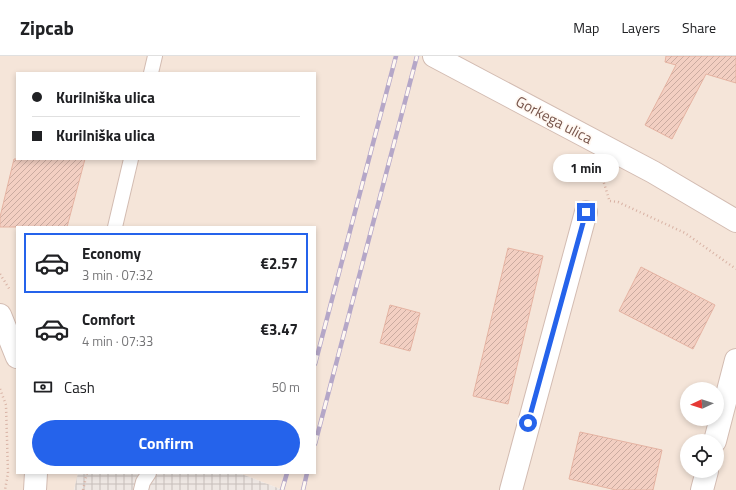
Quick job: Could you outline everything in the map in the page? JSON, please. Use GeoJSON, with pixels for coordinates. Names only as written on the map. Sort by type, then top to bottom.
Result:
{"type":"FeatureCollection","features":[{"type":"Feature","properties":{"kind":"street","name":"Gorkega ulica"},"geometry":{"type":"LineString","coordinates":[[434,56],[653,172],[736,221]]}},
{"type":"Feature","properties":{"kind":"street"},"geometry":{"type":"LineString","coordinates":[[511,490],[586,212]]}},
{"type":"Feature","properties":{"kind":"street"},"geometry":{"type":"LineString","coordinates":[[0,315],[16,355]]}},
{"type":"Feature","properties":{"kind":"street"},"geometry":{"type":"LineString","coordinates":[[717,434],[736,360]]}},
{"type":"Feature","properties":{"kind":"street"},"geometry":{"type":"LineString","coordinates":[[35,490],[36,474]]}},
{"type":"Feature","properties":{"kind":"street"},"geometry":{"type":"LineString","coordinates":[[702,490],[705,478]]}},
{"type":"Feature","properties":{"kind":"lane"},"geometry":{"type":"LineString","coordinates":[[151,72],[155,56]]}},
{"type":"Feature","properties":{"kind":"lane"},"geometry":{"type":"LineString","coordinates":[[115,226],[131,160]]}},
{"type":"Feature","properties":{"kind":"lane"},"geometry":{"type":"LineString","coordinates":[[141,490],[143,482],[148,474]]}},
{"type":"Feature","properties":{"kind":"path"},"geometry":{"type":"LineString","coordinates":[[602,177],[610,201]]}},
{"type":"Feature","properties":{"kind":"path"},"geometry":{"type":"LineString","coordinates":[[586,212],[600,203],[610,201],[618,202],[685,233],[736,269]]}},
{"type":"Feature","properties":{"kind":"path"},"geometry":{"type":"LineString","coordinates":[[0,274],[10,291]]}},
{"type":"Feature","properties":{"kind":"path"},"geometry":{"type":"LineString","coordinates":[[0,389],[6,405],[8,473],[5,490]]}},
{"type":"Feature","properties":{"kind":"path"},"geometry":{"type":"LineString","coordinates":[[83,490],[88,474]]}},
{"type":"Feature","properties":{"kind":"shaded area"},"geometry":{"type":"Polygon","coordinates":[[[0,56],[736,56],[736,490],[283,490],[242,474],[316,474],[316,226],[16,226],[16,474],[78,474],[74,490],[0,490],[0,56]]]}},
{"type":"Feature","properties":{"kind":"shaded area"},"geometry":{"type":"Polygon","coordinates":[[[78,474],[242,474],[283,490],[74,490],[78,474]]]}},
{"type":"Feature","properties":{"kind":"building"},"geometry":{"type":"Polygon","coordinates":[[[666,56],[736,56],[736,83],[706,74],[672,139],[645,125],[676,65],[665,62],[666,56]]]}},
{"type":"Feature","properties":{"kind":"building"},"geometry":{"type":"Polygon","coordinates":[[[14,159],[85,160],[67,226],[0,227],[0,217],[14,159]]]}},
{"type":"Feature","properties":{"kind":"building"},"geometry":{"type":"Polygon","coordinates":[[[508,248],[543,256],[508,404],[473,396],[508,248]]]}},
{"type":"Feature","properties":{"kind":"building"},"geometry":{"type":"Polygon","coordinates":[[[641,267],[715,305],[693,349],[619,311],[641,267]]]}},
{"type":"Feature","properties":{"kind":"building"},"geometry":{"type":"Polygon","coordinates":[[[390,305],[420,313],[410,351],[380,343],[390,305]]]}},
{"type":"Feature","properties":{"kind":"building"},"geometry":{"type":"Polygon","coordinates":[[[580,432],[662,450],[653,490],[616,490],[569,479],[580,432]]]}},
{"type":"Feature","properties":{"kind":"railway"},"geometry":{"type":"LineString","coordinates":[[316,360],[396,56]]}},
{"type":"Feature","properties":{"kind":"railway"},"geometry":{"type":"LineString","coordinates":[[316,440],[417,56]]}},
{"type":"Feature","properties":{"kind":"railway"},"geometry":{"type":"LineString","coordinates":[[282,490],[287,474]]}},
{"type":"Feature","properties":{"kind":"railway"},"geometry":{"type":"LineString","coordinates":[[303,490],[307,474]]}},
{"type":"Feature","properties":{"kind":"route"},"geometry":{"type":"LineString","coordinates":[[528,423],[586,212]]}}]}
